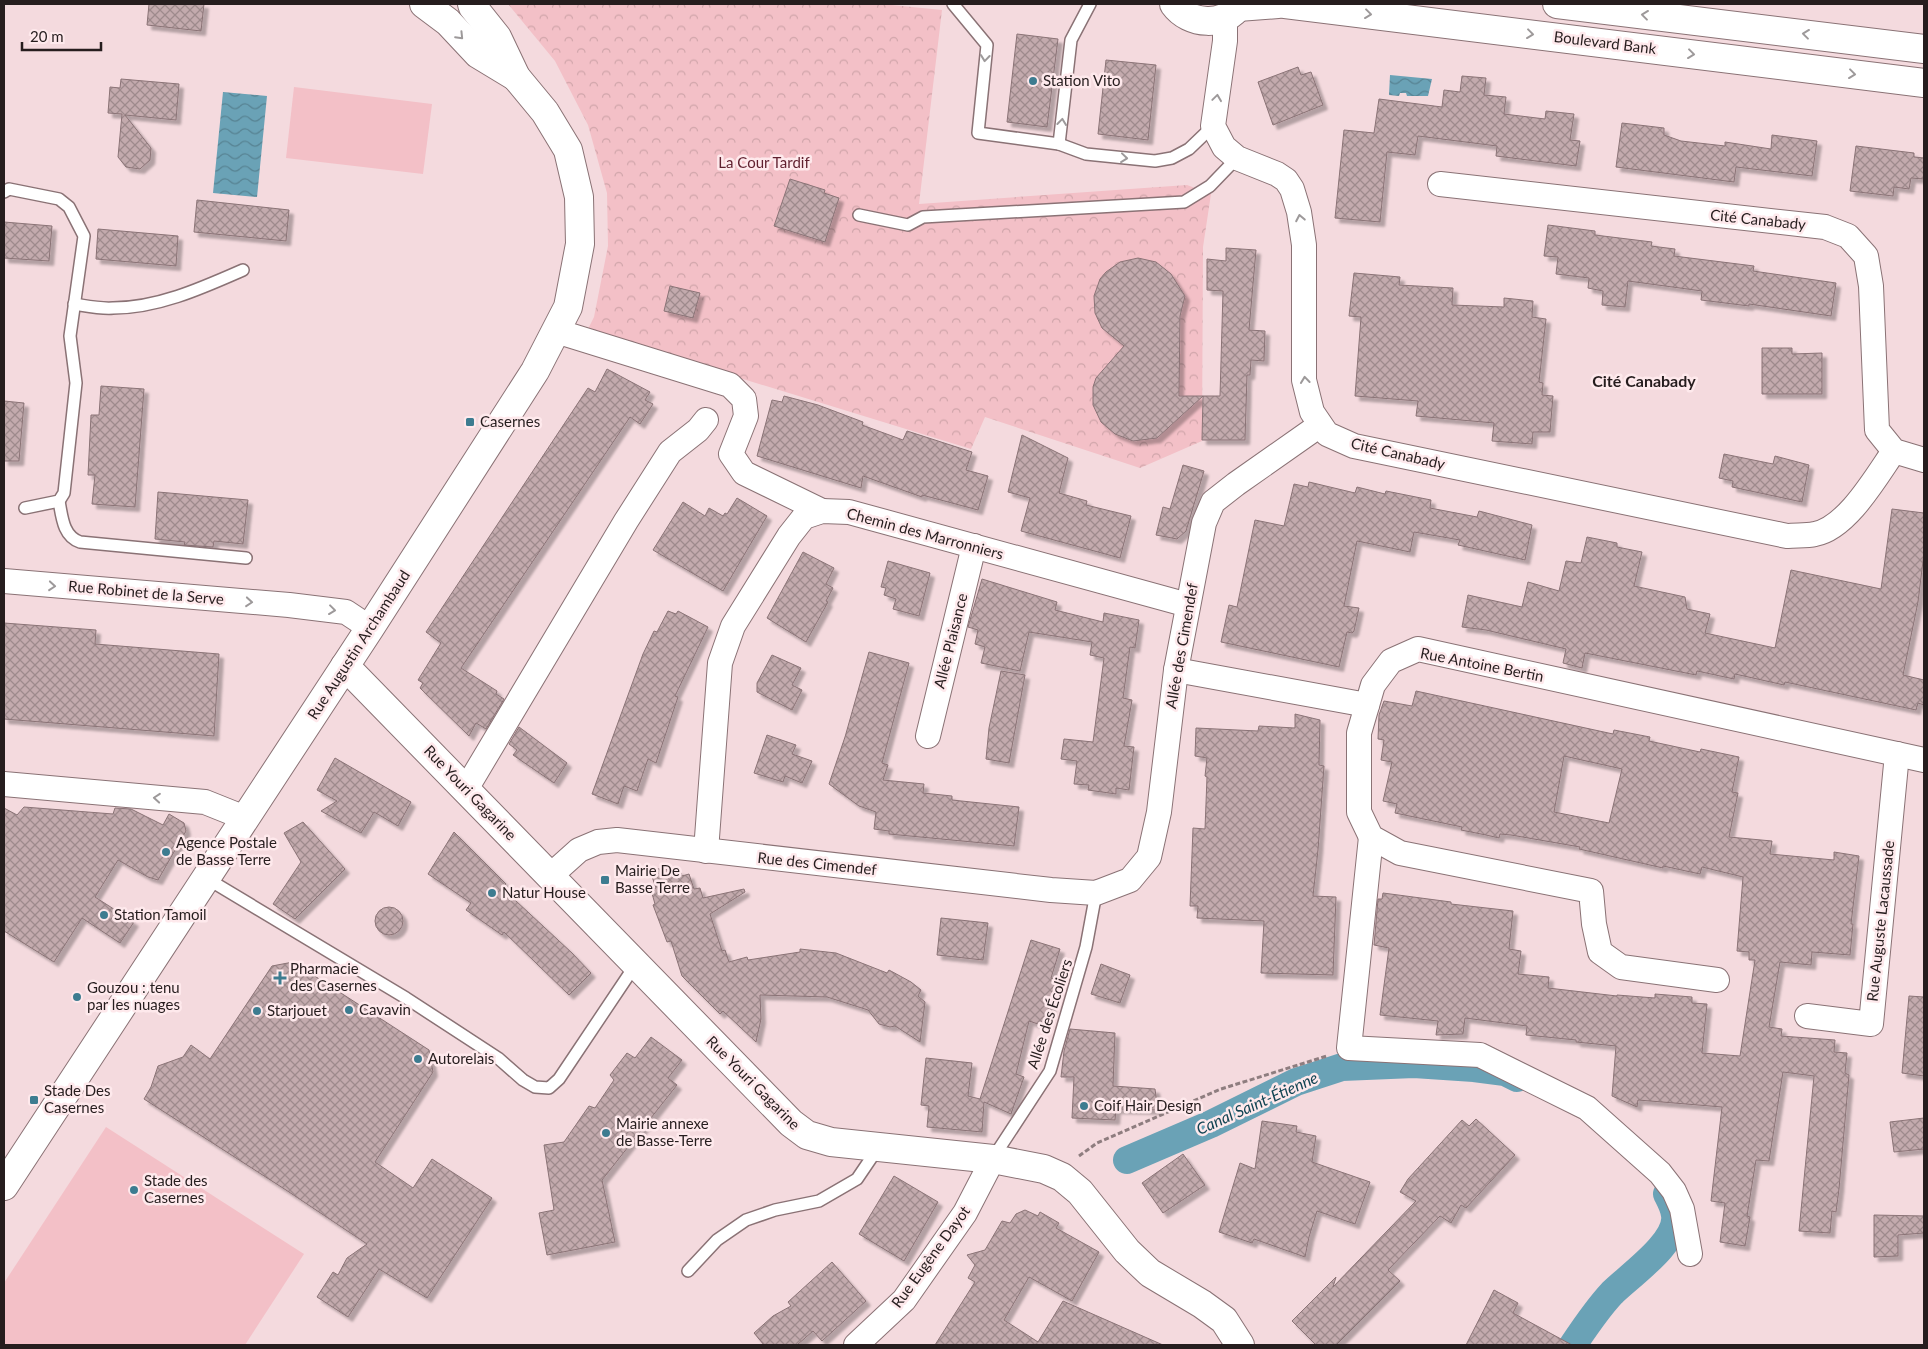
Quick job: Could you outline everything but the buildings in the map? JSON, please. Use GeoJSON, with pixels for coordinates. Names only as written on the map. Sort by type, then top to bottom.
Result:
{"type":"FeatureCollection","features":[{"type":"Feature","properties":{"kind":"main road","name":"Rue Augustin Archambaud"},"geometry":{"type":"LineString","coordinates":[[424,4],[448,22],[478,54],[516,77]]}},
{"type":"Feature","properties":{"kind":"main road","name":"Rue Augustin Archambaud"},"geometry":{"type":"LineString","coordinates":[[4,1186],[370,628],[535,371],[568,307],[580,244],[579,197],[568,150],[545,112],[516,77],[497,37],[472,7],[472,4]]}},
{"type":"Feature","properties":{"kind":"main road"},"geometry":{"type":"LineString","coordinates":[[1174,4],[1188,17],[1200,21],[1213,21],[1234,9],[1278,4]]}},
{"type":"Feature","properties":{"kind":"main road","name":"Boulevard Bank"},"geometry":{"type":"LineString","coordinates":[[1285,4],[1924,83]]}},
{"type":"Feature","properties":{"kind":"main road"},"geometry":{"type":"LineString","coordinates":[[1557,4],[1924,49]]}},
{"type":"Feature","properties":{"kind":"main road","name":"Rue Youri Gagarine"},"geometry":{"type":"LineString","coordinates":[[345,666],[791,1123],[807,1135],[831,1142],[993,1159],[1044,1169],[1062,1177],[1080,1192],[1127,1250],[1150,1274],[1202,1304],[1224,1320],[1240,1345]]}},
{"type":"Feature","properties":{"kind":"street"},"geometry":{"type":"LineString","coordinates":[[1213,126],[1225,41],[1234,9]]}},
{"type":"Feature","properties":{"kind":"street","name":"Cité Canabady"},"geometry":{"type":"LineString","coordinates":[[1213,126],[1224,147],[1237,158],[1277,174],[1286,180],[1292,189],[1304,245],[1304,380],[1312,412],[1327,434],[1354,446],[1788,536],[1816,534],[1842,520],[1870,486],[1894,452],[1877,430],[1872,286],[1866,256],[1848,236],[1825,227],[1440,184]]}},
{"type":"Feature","properties":{"kind":"street"},"geometry":{"type":"LineString","coordinates":[[556,331],[730,385],[744,399],[746,416],[731,454],[744,473],[822,511]]}},
{"type":"Feature","properties":{"kind":"street"},"geometry":{"type":"LineString","coordinates":[[466,789],[626,521],[670,452],[698,430],[706,420]]}},
{"type":"Feature","properties":{"kind":"street","name":"Allée des Cimendef"},"geometry":{"type":"LineString","coordinates":[[1096,893],[1130,880],[1149,857],[1159,812],[1176,670],[1204,523],[1213,502],[1320,425]]}},
{"type":"Feature","properties":{"kind":"street"},"geometry":{"type":"LineString","coordinates":[[1894,452],[1924,460]]}},
{"type":"Feature","properties":{"kind":"street","name":"Chemin des Marronniers"},"geometry":{"type":"LineString","coordinates":[[706,851],[720,663],[733,626],[789,536],[804,517],[822,511],[849,512],[1188,604]]}},
{"type":"Feature","properties":{"kind":"street","name":"Allée Plaisance"},"geometry":{"type":"LineString","coordinates":[[928,736],[974,546]]}},
{"type":"Feature","properties":{"kind":"street","name":"Rue Robinet de la Serve"},"geometry":{"type":"LineString","coordinates":[[4,582],[289,605],[346,612],[370,628]]}},
{"type":"Feature","properties":{"kind":"street","name":"Rue Antoine Bertin"},"geometry":{"type":"LineString","coordinates":[[1371,837],[1359,812],[1359,733],[1373,685],[1391,661],[1418,650],[1924,760]]}},
{"type":"Feature","properties":{"kind":"street"},"geometry":{"type":"LineString","coordinates":[[1176,670],[1367,705]]}},
{"type":"Feature","properties":{"kind":"street","name":"Rue Auguste Lacaussade"},"geometry":{"type":"LineString","coordinates":[[1807,1016],[1871,1024],[1897,754]]}},
{"type":"Feature","properties":{"kind":"street"},"geometry":{"type":"LineString","coordinates":[[4,784],[205,802],[245,818]]}},
{"type":"Feature","properties":{"kind":"street"},"geometry":{"type":"LineString","coordinates":[[1690,1254],[1682,1209],[1674,1191],[1660,1173],[1587,1108],[1480,1055],[1349,1048],[1371,837],[1400,853],[1591,891],[1594,924],[1600,952],[1621,967],[1717,980]]}},
{"type":"Feature","properties":{"kind":"street","name":"Rue des Cimendef"},"geometry":{"type":"LineString","coordinates":[[550,876],[579,850],[598,842],[617,840],[1052,890],[1096,893]]}},
{"type":"Feature","properties":{"kind":"street","name":"Rue Eugène Dayot"},"geometry":{"type":"LineString","coordinates":[[856,1345],[904,1300],[965,1213],[993,1159]]}},
{"type":"Feature","properties":{"kind":"lane"},"geometry":{"type":"LineString","coordinates":[[953,4],[986,45],[978,133],[1059,144],[1086,154],[1154,161],[1172,158],[1189,149],[1213,126]]}},
{"type":"Feature","properties":{"kind":"lane"},"geometry":{"type":"LineString","coordinates":[[1059,144],[1071,40],[1090,4]]}},
{"type":"Feature","properties":{"kind":"lane"},"geometry":{"type":"LineString","coordinates":[[858,215],[908,225],[923,216],[1184,202],[1210,186],[1237,158]]}},
{"type":"Feature","properties":{"kind":"lane"},"geometry":{"type":"LineString","coordinates":[[5,187],[59,199],[69,207],[84,236],[70,336],[76,383],[64,493],[59,501],[25,508]]}},
{"type":"Feature","properties":{"kind":"lane"},"geometry":{"type":"LineString","coordinates":[[74,304],[111,308],[141,306],[186,293],[242,270]]}},
{"type":"Feature","properties":{"kind":"lane"},"geometry":{"type":"LineString","coordinates":[[59,501],[68,534],[74,540],[80,542],[246,558]]}},
{"type":"Feature","properties":{"kind":"lane"},"geometry":{"type":"LineString","coordinates":[[206,878],[406,998],[498,1058],[522,1080],[535,1087],[549,1088],[559,1079],[636,964]]}},
{"type":"Feature","properties":{"kind":"lane","name":"Allée des Écoliers"},"geometry":{"type":"LineString","coordinates":[[993,1159],[1050,1071],[1086,947],[1096,893]]}},
{"type":"Feature","properties":{"kind":"lane"},"geometry":{"type":"LineString","coordinates":[[688,1271],[717,1240],[746,1220],[775,1210],[819,1201],[857,1179],[879,1147]]}},
{"type":"Feature","properties":{"kind":"path"},"geometry":{"type":"LineString","coordinates":[[1062,1177],[1076,1158],[1097,1143],[1221,1089],[1349,1048]]}},
{"type":"Feature","properties":{"kind":"green space","name":"La Cour Tardif"},"geometry":{"type":"Polygon","coordinates":[[[508,4],[882,4],[942,10],[919,204],[1187,185],[1211,194],[1203,247],[1202,441],[1140,468],[985,417],[971,449],[587,331],[594,317],[608,246],[607,193],[588,125],[555,61],[508,4]]]}},
{"type":"Feature","properties":{"kind":"green space"},"geometry":{"type":"Polygon","coordinates":[[[294,87],[432,104],[423,174],[286,158],[294,87]]]}},
{"type":"Feature","properties":{"kind":"green space","name":"Stade des Casernes"},"geometry":{"type":"Polygon","coordinates":[[[106,1127],[304,1254],[245,1345],[4,1345],[4,1283],[106,1127]]]}},
{"type":"Feature","properties":{"kind":"water"},"geometry":{"type":"Polygon","coordinates":[[[1390,75],[1432,79],[1428,96],[1407,96],[1406,93],[1400,93],[1399,96],[1389,95],[1390,75]]]}},
{"type":"Feature","properties":{"kind":"water"},"geometry":{"type":"Polygon","coordinates":[[[223,92],[267,96],[257,197],[213,193],[223,92]]]}},
{"type":"Feature","properties":{"kind":"waterway","name":"Canal Saint-Étienne"},"geometry":{"type":"LineString","coordinates":[[1127,1160],[1211,1124],[1296,1082],[1342,1067],[1414,1064],[1505,1072],[1517,1078]]}},
{"type":"Feature","properties":{"kind":"waterway","name":"Canal Saint-Étienne"},"geometry":{"type":"LineString","coordinates":[[1573,1345],[1591,1318],[1612,1293],[1651,1258],[1669,1236],[1674,1225],[1675,1215],[1667,1194]]}},
{"type":"Feature","properties":{"kind":"place","name":"Station Vito"},"geometry":{"type":"Point","coordinates":[1033,81]}},
{"type":"Feature","properties":{"kind":"place","name":"Casernes"},"geometry":{"type":"Point","coordinates":[470,422]}},
{"type":"Feature","properties":{"kind":"place","name":"Agence Postale de Basse Terre"},"geometry":{"type":"Point","coordinates":[166,852]}},
{"type":"Feature","properties":{"kind":"place","name":"Mairie De Basse Terre"},"geometry":{"type":"Point","coordinates":[605,880]}},
{"type":"Feature","properties":{"kind":"place","name":"Natur House"},"geometry":{"type":"Point","coordinates":[492,893]}},
{"type":"Feature","properties":{"kind":"place","name":"Station Tamoil"},"geometry":{"type":"Point","coordinates":[104,915]}},
{"type":"Feature","properties":{"kind":"place","name":"Pharmacie des Casernes"},"geometry":{"type":"Point","coordinates":[280,978]}},
{"type":"Feature","properties":{"kind":"place","name":"Gouzou : tenu par les nuages"},"geometry":{"type":"Point","coordinates":[77,997]}},
{"type":"Feature","properties":{"kind":"place","name":"Cavavin"},"geometry":{"type":"Point","coordinates":[349,1010]}},
{"type":"Feature","properties":{"kind":"place","name":"Starjouet"},"geometry":{"type":"Point","coordinates":[257,1011]}},
{"type":"Feature","properties":{"kind":"place","name":"Autorelais"},"geometry":{"type":"Point","coordinates":[418,1059]}},
{"type":"Feature","properties":{"kind":"place","name":"Stade Des Casernes"},"geometry":{"type":"Point","coordinates":[34,1100]}},
{"type":"Feature","properties":{"kind":"place","name":"Coif Hair Design"},"geometry":{"type":"Point","coordinates":[1084,1106]}},
{"type":"Feature","properties":{"kind":"place","name":"Mairie annexe de Basse-Terre"},"geometry":{"type":"Point","coordinates":[606,1133]}},
{"type":"Feature","properties":{"kind":"place","name":"Stade des Casernes"},"geometry":{"type":"Point","coordinates":[134,1190]}},
{"type":"Feature","properties":{"kind":"district","name":"Cité Canabady"},"geometry":{"type":"Point","coordinates":[1644,381]}}]}
